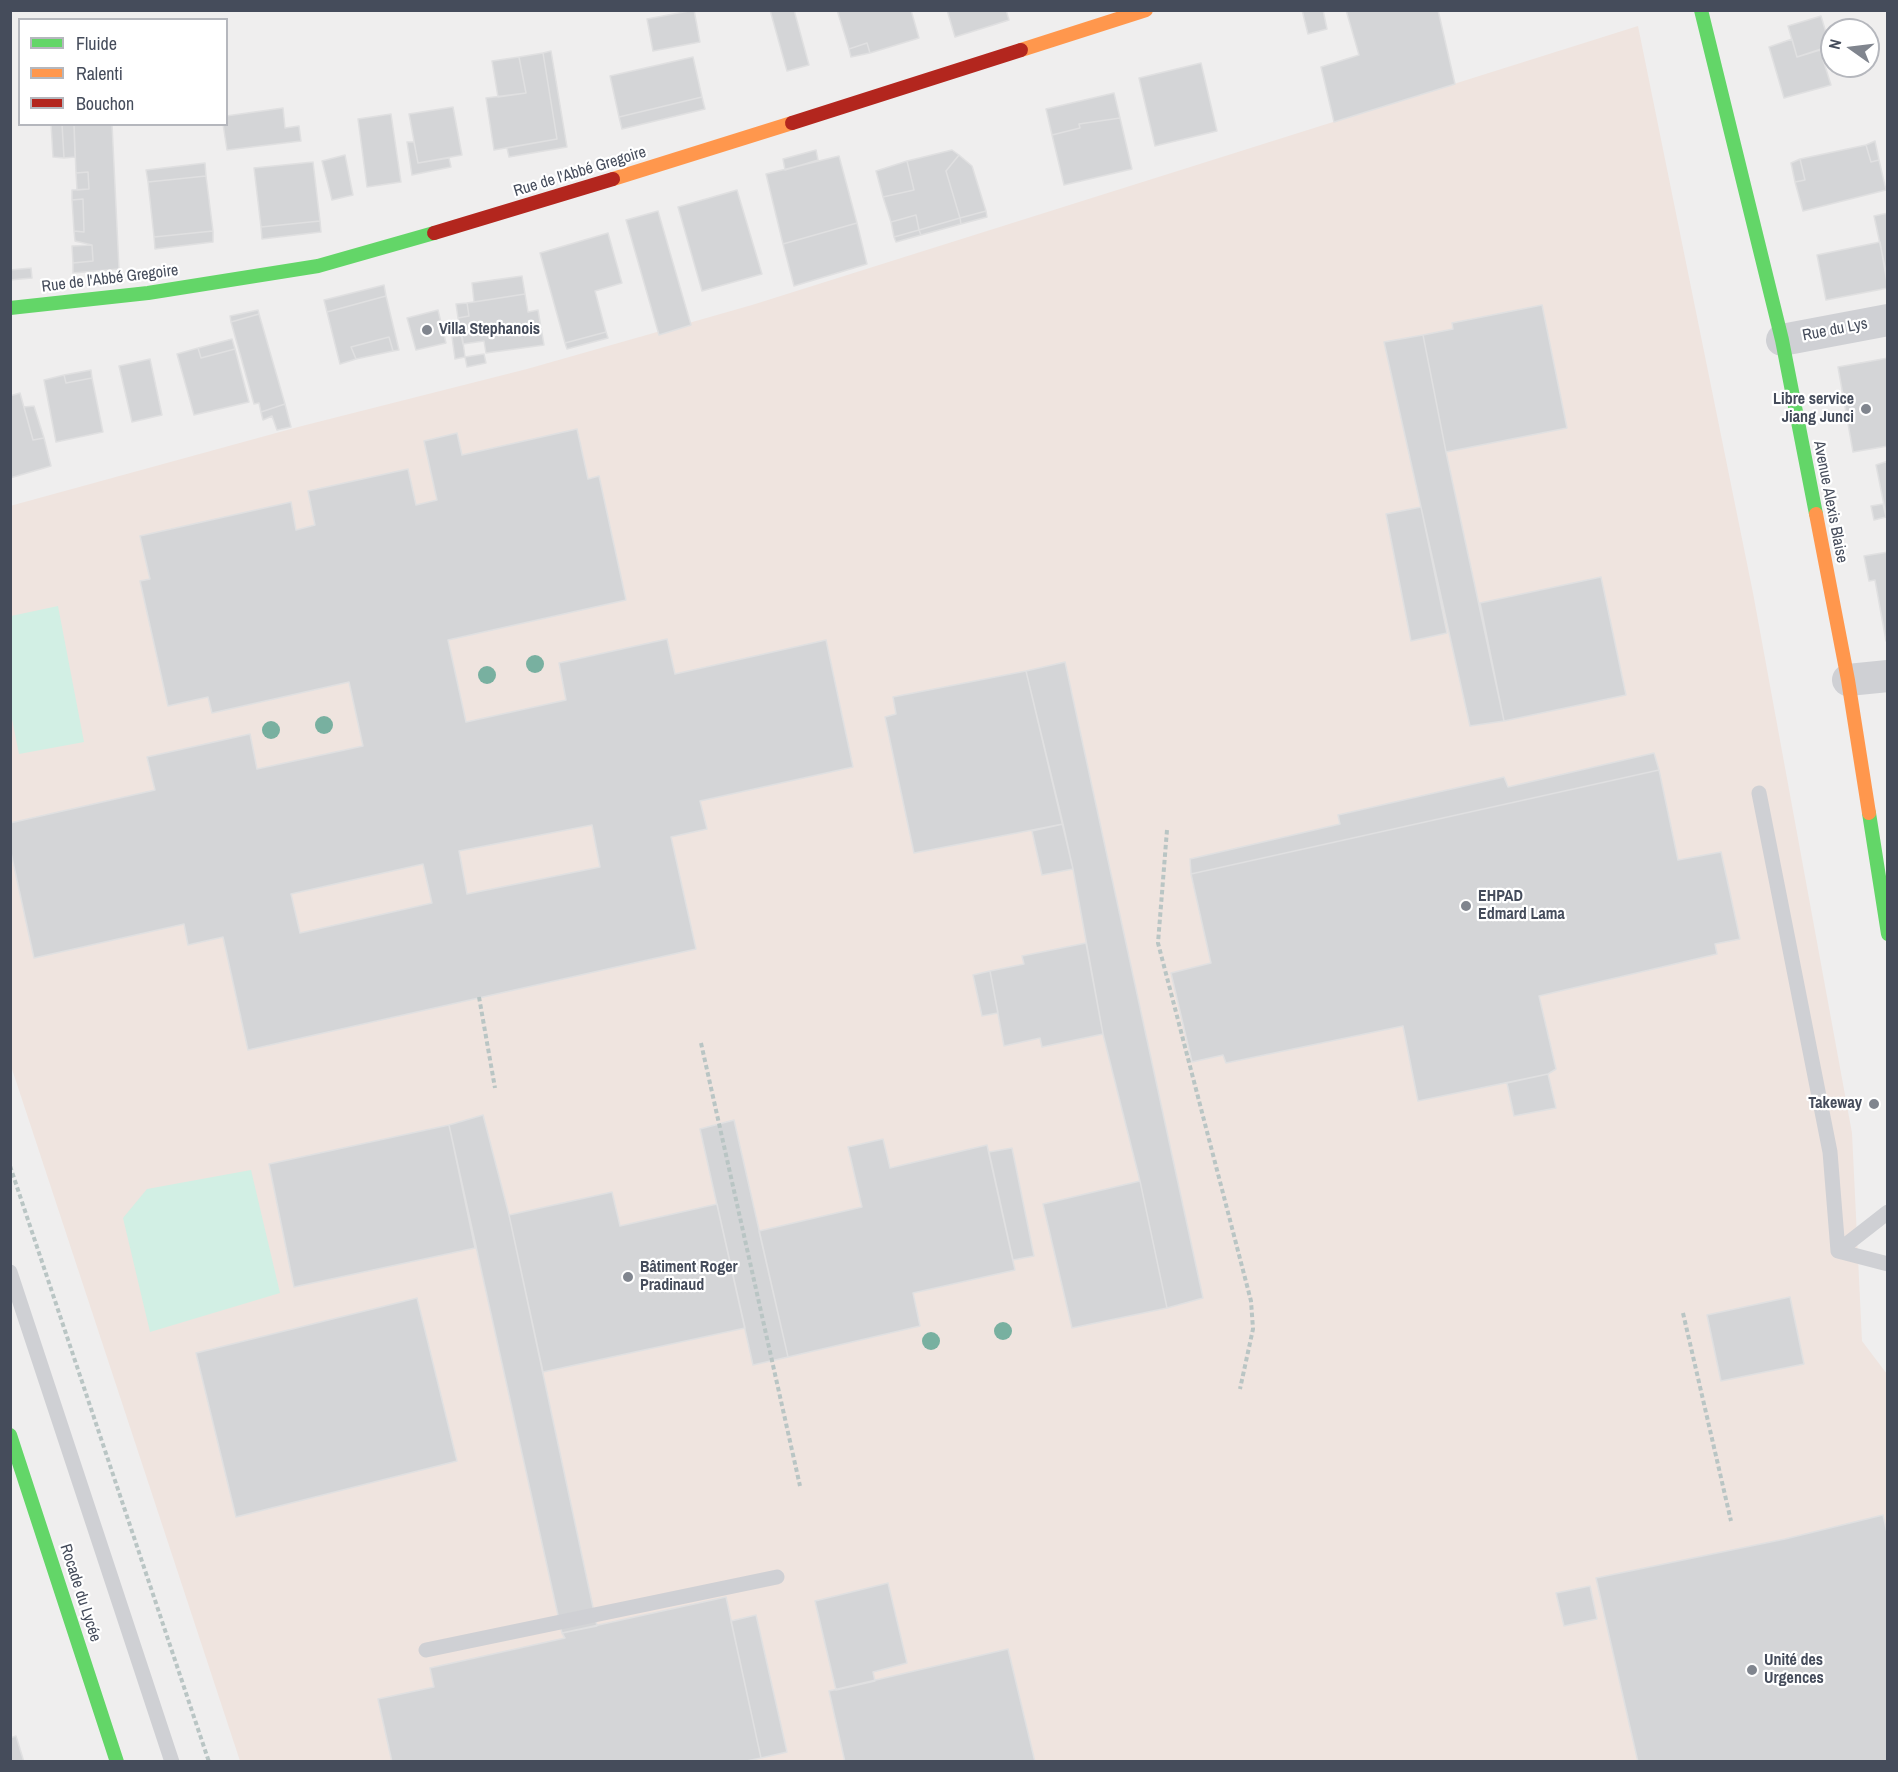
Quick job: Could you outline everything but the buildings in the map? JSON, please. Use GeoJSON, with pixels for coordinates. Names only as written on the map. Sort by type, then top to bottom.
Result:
{"type":"FeatureCollection","features":[{"type":"Feature","properties":{"kind":"street","name":"Rue de l'Abbé Gregoire"},"geometry":{"type":"LineString","coordinates":[[10,308],[148,292],[318,266],[532,205],[1146,10]]}},
{"type":"Feature","properties":{"kind":"street","name":"Avenue Alexis Blaise"},"geometry":{"type":"LineString","coordinates":[[1701,10],[1782,340],[1883,873],[1887,934]]}},
{"type":"Feature","properties":{"kind":"street","name":"Rue du Lys"},"geometry":{"type":"LineString","coordinates":[[1782,340],[1887,320]]}},
{"type":"Feature","properties":{"kind":"street"},"geometry":{"type":"LineString","coordinates":[[1848,680],[1887,676]]}},
{"type":"Feature","properties":{"kind":"street","name":"Rocade du Lycée"},"geometry":{"type":"LineString","coordinates":[[10,1435],[117,1761]]}},
{"type":"Feature","properties":{"kind":"lane"},"geometry":{"type":"LineString","coordinates":[[1759,793],[1830,1152],[1838,1251]]}},
{"type":"Feature","properties":{"kind":"lane"},"geometry":{"type":"LineString","coordinates":[[1838,1251],[1887,1212]]}},
{"type":"Feature","properties":{"kind":"lane"},"geometry":{"type":"LineString","coordinates":[[1838,1251],[1887,1264]]}},
{"type":"Feature","properties":{"kind":"lane"},"geometry":{"type":"LineString","coordinates":[[10,1272],[172,1761]]}},
{"type":"Feature","properties":{"kind":"lane"},"geometry":{"type":"LineString","coordinates":[[426,1650],[777,1577]]}},
{"type":"Feature","properties":{"kind":"path"},"geometry":{"type":"LineString","coordinates":[[1167,830],[1158,943],[1251,1301],[1253,1329],[1240,1389]]}},
{"type":"Feature","properties":{"kind":"path"},"geometry":{"type":"LineString","coordinates":[[479,997],[495,1088]]}},
{"type":"Feature","properties":{"kind":"path"},"geometry":{"type":"LineString","coordinates":[[701,1043],[800,1486]]}},
{"type":"Feature","properties":{"kind":"path"},"geometry":{"type":"LineString","coordinates":[[10,1166],[209,1761]]}},
{"type":"Feature","properties":{"kind":"path"},"geometry":{"type":"LineString","coordinates":[[1683,1313],[1731,1521]]}},
{"type":"Feature","properties":{"kind":"shaded area"},"geometry":{"type":"Polygon","coordinates":[[[1638,26],[1753,593],[1852,1133],[1862,1341],[1887,1374],[1887,1761],[240,1761],[11,1066],[10,506],[298,427],[527,369],[752,305],[1638,26]]]}},
{"type":"Feature","properties":{"kind":"green space"},"geometry":{"type":"Polygon","coordinates":[[[58,606],[84,742],[19,754],[11,714],[11,616],[58,606]]]}},
{"type":"Feature","properties":{"kind":"green space"},"geometry":{"type":"Polygon","coordinates":[[[251,1170],[280,1293],[150,1332],[123,1218],[147,1189],[251,1170]]]}},
{"type":"Feature","properties":{"kind":"traffic: fast"},"geometry":{"type":"LineString","coordinates":[[1701,10],[1782,340],[1816,514]]}},
{"type":"Feature","properties":{"kind":"traffic: fast"},"geometry":{"type":"LineString","coordinates":[[10,308],[148,293],[318,266],[434,233]]}},
{"type":"Feature","properties":{"kind":"traffic: fast"},"geometry":{"type":"LineString","coordinates":[[1869,813],[1888,934]]}},
{"type":"Feature","properties":{"kind":"traffic: fast"},"geometry":{"type":"LineString","coordinates":[[10,1435],[117,1762]]}},
{"type":"Feature","properties":{"kind":"traffic: slow"},"geometry":{"type":"LineString","coordinates":[[1021,50],[1146,10]]}},
{"type":"Feature","properties":{"kind":"traffic: slow"},"geometry":{"type":"LineString","coordinates":[[613,179],[792,123]]}},
{"type":"Feature","properties":{"kind":"traffic: slow"},"geometry":{"type":"LineString","coordinates":[[1816,514],[1848,680],[1869,813]]}},
{"type":"Feature","properties":{"kind":"traffic: jam"},"geometry":{"type":"LineString","coordinates":[[792,123],[1021,50]]}},
{"type":"Feature","properties":{"kind":"traffic: jam"},"geometry":{"type":"LineString","coordinates":[[434,233],[613,179]]}},
{"type":"Feature","properties":{"kind":"place","name":"Villa Stephanois"},"geometry":{"type":"Point","coordinates":[427,330]}},
{"type":"Feature","properties":{"kind":"place","name":"Libre service Jiang Junci"},"geometry":{"type":"Point","coordinates":[1866,409]}},
{"type":"Feature","properties":{"kind":"place","name":"EHPAD Edmard Lama"},"geometry":{"type":"Point","coordinates":[1466,906]}},
{"type":"Feature","properties":{"kind":"place","name":"Takeway"},"geometry":{"type":"Point","coordinates":[1874,1104]}},
{"type":"Feature","properties":{"kind":"place","name":"Bâtiment Roger Pradinaud"},"geometry":{"type":"Point","coordinates":[628,1277]}},
{"type":"Feature","properties":{"kind":"place","name":"Unité des Urgences"},"geometry":{"type":"Point","coordinates":[1752,1670]}}]}
